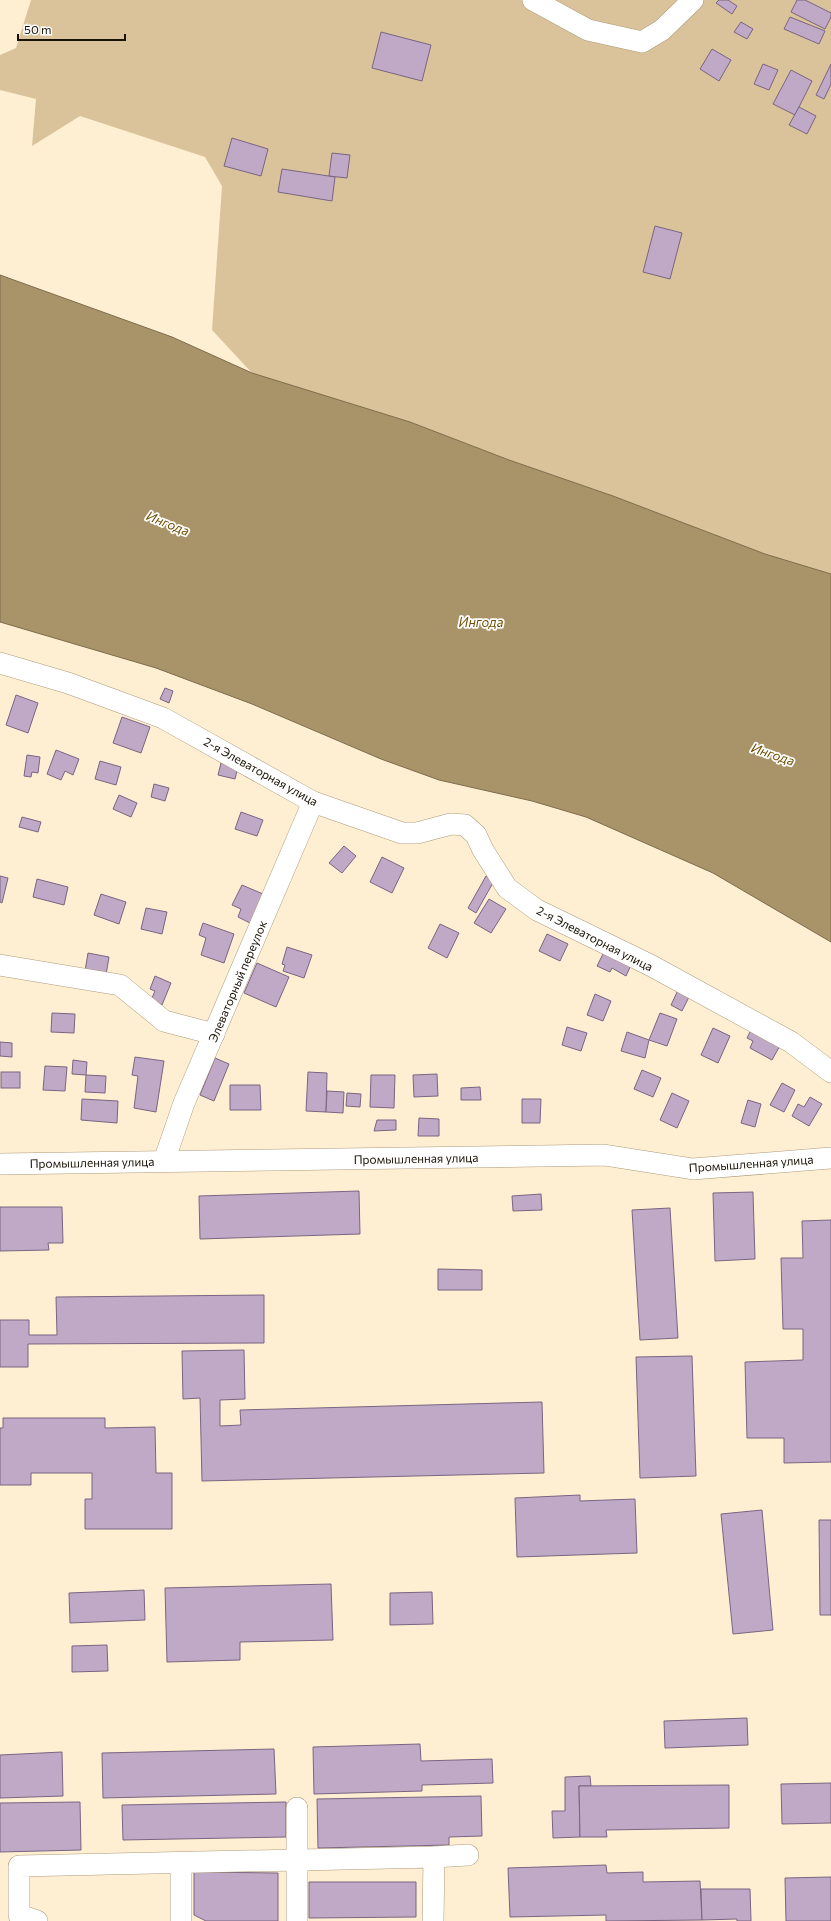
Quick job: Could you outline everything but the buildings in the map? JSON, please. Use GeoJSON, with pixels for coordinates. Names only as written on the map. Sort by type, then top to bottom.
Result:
{"type":"FeatureCollection","features":[{"type":"Feature","properties":{"kind":"street"},"geometry":{"type":"LineString","coordinates":[[533,0],[588,30],[642,42],[662,30],[693,0]]}},
{"type":"Feature","properties":{"kind":"street","name":"2-я Элеваторная улица"},"geometry":{"type":"LineString","coordinates":[[0,663],[68,683],[163,718],[313,802],[402,834],[417,833],[451,824],[465,825],[476,835],[483,850],[507,888],[537,910],[650,965],[791,1042],[831,1072]]}},
{"type":"Feature","properties":{"kind":"street","name":"Элеваторный переулок"},"geometry":{"type":"LineString","coordinates":[[164,1161],[184,1103],[313,802]]}},
{"type":"Feature","properties":{"kind":"street"},"geometry":{"type":"LineString","coordinates":[[0,964],[120,985],[164,1021],[214,1034]]}},
{"type":"Feature","properties":{"kind":"street","name":"Промышленная улица"},"geometry":{"type":"LineString","coordinates":[[0,1164],[604,1155],[693,1169],[831,1158]]}},
{"type":"Feature","properties":{"kind":"street"},"geometry":{"type":"LineString","coordinates":[[297,1808],[297,1921]]}},
{"type":"Feature","properties":{"kind":"street"},"geometry":{"type":"LineString","coordinates":[[37,1921],[19,1915],[19,1866],[468,1855]]}},
{"type":"Feature","properties":{"kind":"street"},"geometry":{"type":"LineString","coordinates":[[433,1921],[434,1856]]}},
{"type":"Feature","properties":{"kind":"street"},"geometry":{"type":"LineString","coordinates":[[181,1862],[181,1921]]}},
{"type":"Feature","properties":{"kind":"shaded area"},"geometry":{"type":"Polygon","coordinates":[[[31,0],[831,0],[831,574],[765,554],[613,496],[509,460],[410,422],[252,373],[212,330],[222,186],[205,157],[80,116],[32,146],[36,99],[0,90],[0,55],[16,48],[31,0]]]}},
{"type":"Feature","properties":{"kind":"water","name":"Ингода"},"geometry":{"type":"Polygon","coordinates":[[[0,275],[172,337],[252,373],[410,422],[509,460],[613,496],[765,554],[831,574],[831,942],[713,873],[586,817],[532,801],[439,780],[381,759],[252,704],[156,668],[0,622],[0,275]]]}}]}
